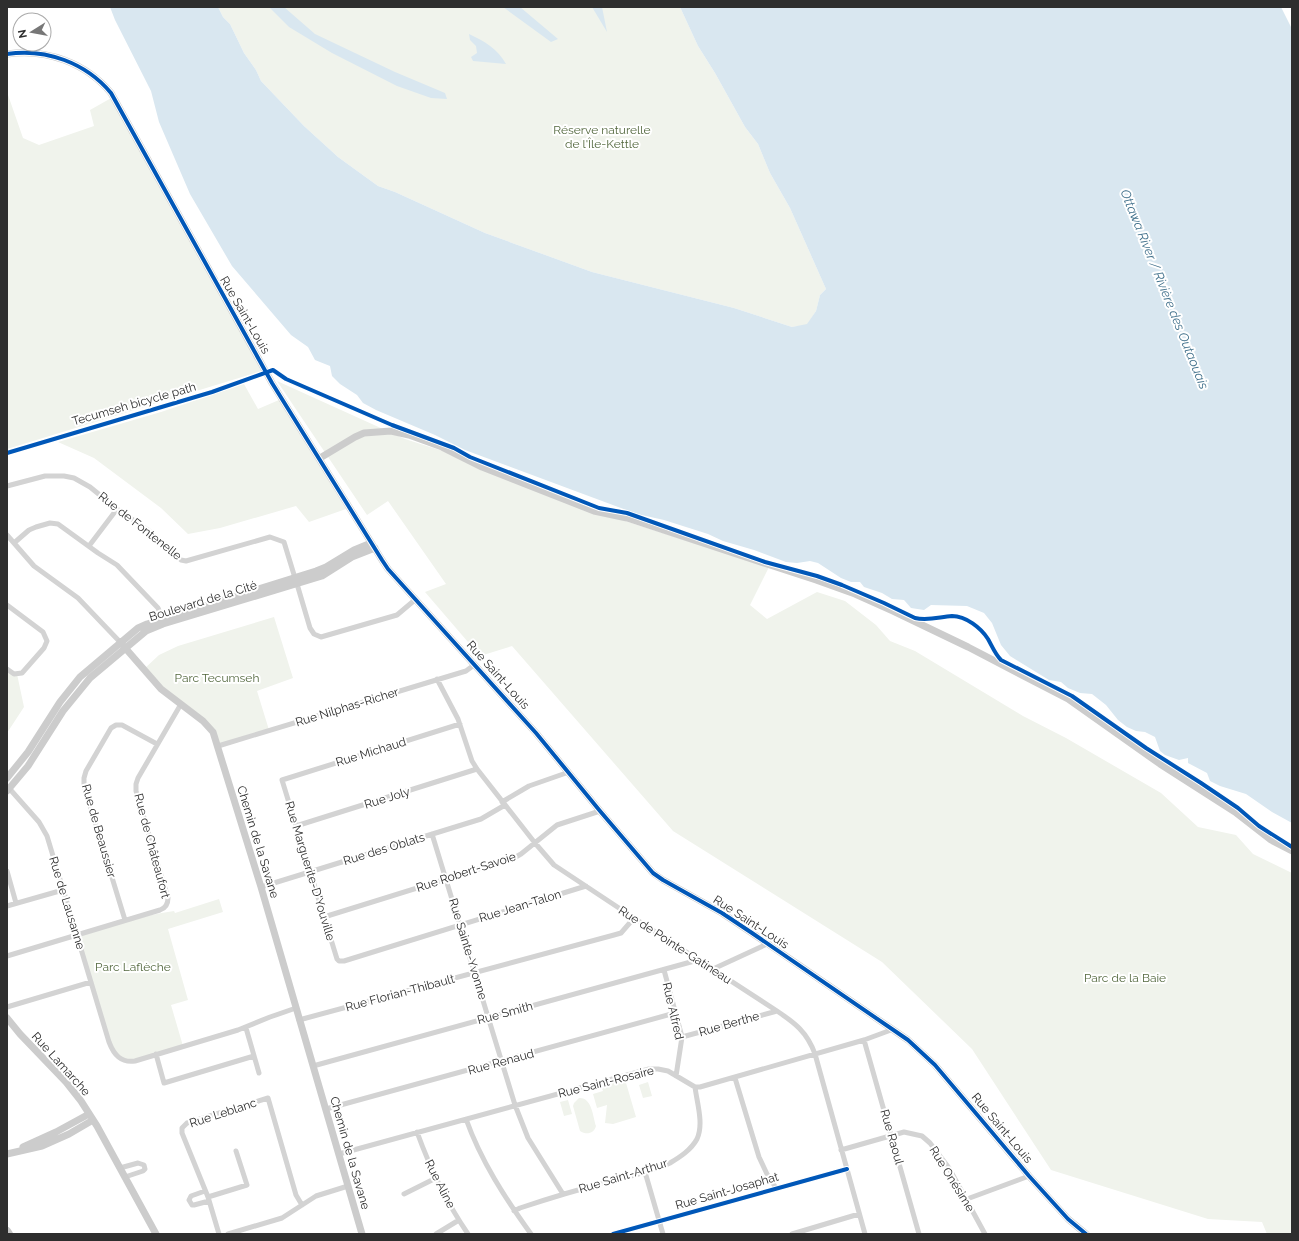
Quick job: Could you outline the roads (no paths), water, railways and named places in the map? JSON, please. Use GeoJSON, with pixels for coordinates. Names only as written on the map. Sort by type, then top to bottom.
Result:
{"type":"FeatureCollection","features":[{"type":"Feature","properties":{"kind":"street","name":"Rue Saint-Louis"},"geometry":{"type":"LineString","coordinates":[[7,54],[29,53],[62,59],[89,73],[104,85],[111,93],[269,378],[388,568],[536,733],[600,811],[657,876],[722,913],[908,1040],[935,1065],[1029,1176],[1068,1219],[1086,1234]]}},
{"type":"Feature","properties":{"kind":"street"},"geometry":{"type":"LineString","coordinates":[[320,458],[364,433],[391,431],[409,435],[442,448],[482,467],[594,511],[627,518],[855,594],[968,647],[1068,699],[1160,764],[1235,812],[1271,840],[1292,851]]}},
{"type":"Feature","properties":{"kind":"street","name":"Rue de Fontenelle"},"geometry":{"type":"LineString","coordinates":[[7,486],[45,476],[64,476],[74,478],[85,484],[148,530],[181,560],[186,562],[270,537],[276,538],[284,542],[296,581]]}},
{"type":"Feature","properties":{"kind":"street"},"geometry":{"type":"LineString","coordinates":[[89,546],[118,509]]}},
{"type":"Feature","properties":{"kind":"street"},"geometry":{"type":"LineString","coordinates":[[14,543],[29,530],[36,527],[56,523],[62,525],[117,565],[158,608],[163,622]]}},
{"type":"Feature","properties":{"kind":"street","name":"Chemin de la Savane"},"geometry":{"type":"LineString","coordinates":[[7,534],[34,566],[83,603],[123,645],[157,685],[207,724],[213,732],[362,1234]]}},
{"type":"Feature","properties":{"kind":"street","name":"Boulevard de la Cité"},"geometry":{"type":"LineString","coordinates":[[7,778],[28,752],[60,702],[80,677],[123,645],[163,622],[296,581],[322,576],[373,546]]}},
{"type":"Feature","properties":{"kind":"street"},"geometry":{"type":"LineString","coordinates":[[296,581],[312,632],[321,637],[397,615],[416,599]]}},
{"type":"Feature","properties":{"kind":"street"},"geometry":{"type":"LineString","coordinates":[[7,605],[43,632],[47,641],[44,648],[22,673],[14,674],[7,669]]}},
{"type":"Feature","properties":{"kind":"street","name":"Boulevard de la Cité"},"geometry":{"type":"LineString","coordinates":[[8,788],[28,766],[63,711],[85,683],[123,645]]}},
{"type":"Feature","properties":{"kind":"street","name":"Rue Nilphas-Richer"},"geometry":{"type":"LineString","coordinates":[[218,746],[466,671],[474,665]]}},
{"type":"Feature","properties":{"kind":"street","name":"Rue de Pointe-Gatineau"},"geometry":{"type":"LineString","coordinates":[[437,679],[460,724],[472,761],[503,803],[551,862],[698,960],[777,1010],[792,1021],[805,1034],[815,1054],[865,1234]]}},
{"type":"Feature","properties":{"kind":"street","name":"Rue de Châteaufort"},"geometry":{"type":"LineString","coordinates":[[124,920],[163,909],[168,904],[168,898],[136,787],[138,778],[181,704]]}},
{"type":"Feature","properties":{"kind":"street","name":"Rue de Beaussier"},"geometry":{"type":"LineString","coordinates":[[124,920],[84,786],[84,774],[111,728],[116,725],[122,724],[157,744]]}},
{"type":"Feature","properties":{"kind":"street","name":"Rue Michaud"},"geometry":{"type":"LineString","coordinates":[[282,780],[460,724]]}},
{"type":"Feature","properties":{"kind":"street","name":"Rue Joly"},"geometry":{"type":"LineString","coordinates":[[296,826],[477,769]]}},
{"type":"Feature","properties":{"kind":"street","name":"Rue des Oblats"},"geometry":{"type":"LineString","coordinates":[[260,888],[484,817],[532,784],[569,772]]}},
{"type":"Feature","properties":{"kind":"street","name":"Rue Marguerite-D'Youville"},"geometry":{"type":"LineString","coordinates":[[282,780],[336,958],[339,961]]}},
{"type":"Feature","properties":{"kind":"street","name":"Rue de Lausanne"},"geometry":{"type":"LineString","coordinates":[[8,788],[36,818],[44,830],[109,1042],[116,1056],[129,1062],[246,1028],[270,1017],[296,1008]]}},
{"type":"Feature","properties":{"kind":"street","name":"Rue Robert-Savoie"},"geometry":{"type":"LineString","coordinates":[[324,917],[514,858],[522,854],[557,825],[600,811]]}},
{"type":"Feature","properties":{"kind":"street","name":"Rue Sainte-Yvonne"},"geometry":{"type":"LineString","coordinates":[[432,834],[515,1105],[528,1138],[563,1194]]}},
{"type":"Feature","properties":{"kind":"street"},"geometry":{"type":"LineString","coordinates":[[7,871],[16,903]]}},
{"type":"Feature","properties":{"kind":"street","name":"Rue Jean-Talon"},"geometry":{"type":"LineString","coordinates":[[339,961],[344,961],[586,886]]}},
{"type":"Feature","properties":{"kind":"street"},"geometry":{"type":"LineString","coordinates":[[7,906],[63,890]]}},
{"type":"Feature","properties":{"kind":"street","name":"Rue Florian-Thibault"},"geometry":{"type":"LineString","coordinates":[[299,1020],[614,935],[621,932],[634,918]]}},
{"type":"Feature","properties":{"kind":"street"},"geometry":{"type":"LineString","coordinates":[[7,956],[124,920]]}},
{"type":"Feature","properties":{"kind":"street"},"geometry":{"type":"LineString","coordinates":[[713,969],[768,944]]}},
{"type":"Feature","properties":{"kind":"street","name":"Rue Smith"},"geometry":{"type":"LineString","coordinates":[[313,1066],[698,960]]}},
{"type":"Feature","properties":{"kind":"street","name":"Rue Alfred"},"geometry":{"type":"LineString","coordinates":[[664,970],[682,1037],[676,1076]]}},
{"type":"Feature","properties":{"kind":"street"},"geometry":{"type":"LineString","coordinates":[[7,1007],[91,982]]}},
{"type":"Feature","properties":{"kind":"street","name":"Rue Berthe"},"geometry":{"type":"LineString","coordinates":[[682,1037],[777,1010]]}},
{"type":"Feature","properties":{"kind":"street","name":"Rue Renaud"},"geometry":{"type":"LineString","coordinates":[[326,1109],[675,1013]]}},
{"type":"Feature","properties":{"kind":"street","name":"Rue Lamarche"},"geometry":{"type":"LineString","coordinates":[[7,1018],[24,1039],[69,1085],[94,1120],[156,1234]]}},
{"type":"Feature","properties":{"kind":"street"},"geometry":{"type":"LineString","coordinates":[[246,1028],[259,1073]]}},
{"type":"Feature","properties":{"kind":"street"},"geometry":{"type":"LineString","coordinates":[[695,1087],[735,1078],[864,1040],[892,1030]]}},
{"type":"Feature","properties":{"kind":"street","name":"Rue Raoul"},"geometry":{"type":"LineString","coordinates":[[864,1040],[919,1234]]}},
{"type":"Feature","properties":{"kind":"street"},"geometry":{"type":"LineString","coordinates":[[156,1054],[164,1083],[254,1056]]}},
{"type":"Feature","properties":{"kind":"street","name":"Rue Saint-Rosaire"},"geometry":{"type":"LineString","coordinates":[[339,1154],[649,1069],[663,1070],[695,1087]]}},
{"type":"Feature","properties":{"kind":"street"},"geometry":{"type":"LineString","coordinates":[[735,1078],[759,1157],[766,1174],[776,1188]]}},
{"type":"Feature","properties":{"kind":"street","name":"Rue Saint-Arthur"},"geometry":{"type":"LineString","coordinates":[[514,1210],[563,1194],[645,1172],[665,1165],[676,1159],[688,1150],[697,1139],[700,1122],[695,1087]]}},
{"type":"Feature","properties":{"kind":"street","name":"Rue Leblanc"},"geometry":{"type":"LineString","coordinates":[[218,1234],[208,1199],[182,1133],[183,1126],[187,1123],[268,1098],[296,1195],[302,1205]]}},
{"type":"Feature","properties":{"kind":"street"},"geometry":{"type":"LineString","coordinates":[[10,1153],[56,1132],[89,1114]]}},
{"type":"Feature","properties":{"kind":"street"},"geometry":{"type":"LineString","coordinates":[[466,1119],[482,1157],[504,1195],[531,1234]]}},
{"type":"Feature","properties":{"kind":"street"},"geometry":{"type":"LineString","coordinates":[[10,1153],[42,1146],[69,1134],[94,1120]]}},
{"type":"Feature","properties":{"kind":"street","name":"Rue Aline"},"geometry":{"type":"LineString","coordinates":[[417,1132],[436,1178],[468,1234]]}},
{"type":"Feature","properties":{"kind":"street","name":"Rue Onésime"},"geometry":{"type":"LineString","coordinates":[[841,1150],[904,1132],[922,1136],[930,1143],[949,1168],[985,1234]]}},
{"type":"Feature","properties":{"kind":"street"},"geometry":{"type":"LineString","coordinates":[[205,1191],[191,1196],[189,1200],[192,1205],[247,1185],[236,1151]]}},
{"type":"Feature","properties":{"kind":"street"},"geometry":{"type":"LineString","coordinates":[[120,1168],[138,1163],[144,1165],[145,1169],[143,1171],[125,1177]]}},
{"type":"Feature","properties":{"kind":"street","name":"Rue Saint-Josaphat"},"geometry":{"type":"LineString","coordinates":[[613,1234],[847,1169]]}},
{"type":"Feature","properties":{"kind":"street"},"geometry":{"type":"LineString","coordinates":[[645,1172],[662,1234]]}},
{"type":"Feature","properties":{"kind":"street"},"geometry":{"type":"LineString","coordinates":[[967,1199],[1029,1176]]}},
{"type":"Feature","properties":{"kind":"street"},"geometry":{"type":"LineString","coordinates":[[404,1194],[436,1178]]}},
{"type":"Feature","properties":{"kind":"street"},"geometry":{"type":"LineString","coordinates":[[228,1234],[282,1218],[319,1194],[348,1186]]}},
{"type":"Feature","properties":{"kind":"street"},"geometry":{"type":"LineString","coordinates":[[792,1234],[859,1214]]}},
{"type":"Feature","properties":{"kind":"street"},"geometry":{"type":"LineString","coordinates":[[436,1234],[459,1220]]}},
{"type":"Feature","properties":{"kind":"water","name":"Ottawa River / Rivière des Outaouais"},"geometry":{"type":"Polygon","coordinates":[[[110,7],[218,7],[223,17],[230,24],[244,53],[256,70],[261,81],[304,126],[338,157],[378,186],[395,192],[485,233],[592,272],[734,308],[792,327],[807,324],[816,311],[820,295],[826,289],[790,208],[770,173],[758,144],[745,127],[698,46],[680,7],[1281,7],[1292,29],[1292,823],[1272,812],[1246,794],[1220,786],[1210,781],[1207,773],[1188,763],[1188,758],[1179,760],[1165,755],[1160,751],[1155,737],[1145,732],[1136,731],[1127,727],[1118,720],[1106,705],[1092,694],[1080,693],[1068,688],[1061,682],[1049,680],[1010,656],[1001,645],[992,623],[984,613],[967,606],[931,605],[924,610],[911,608],[904,600],[892,599],[882,593],[864,587],[860,582],[851,582],[841,578],[818,563],[810,561],[797,563],[786,562],[754,550],[723,541],[708,534],[664,520],[637,514],[465,450],[363,403],[357,395],[340,384],[332,376],[330,366],[315,360],[308,347],[291,335],[232,266],[190,194],[159,122],[151,91],[115,20],[110,7]]]}},
{"type":"Feature","properties":{"kind":"water"},"geometry":{"type":"Polygon","coordinates":[[[269,7],[284,7],[315,34],[395,72],[445,93],[447,99],[431,98],[397,86],[332,53],[289,27],[269,7]]]}},
{"type":"Feature","properties":{"kind":"water"},"geometry":{"type":"Polygon","coordinates":[[[503,7],[520,7],[558,39],[551,42],[503,7]]]}},
{"type":"Feature","properties":{"kind":"water"},"geometry":{"type":"Polygon","coordinates":[[[592,7],[602,7],[607,32],[592,7]]]}},
{"type":"Feature","properties":{"kind":"water"},"geometry":{"type":"Polygon","coordinates":[[[469,34],[490,46],[499,54],[506,64],[473,61],[471,57],[477,53],[476,46],[470,40],[469,34]]]}},
{"type":"Feature","properties":{"kind":"park label","name":"Réserve naturelle de l'Île-Kettle"},"geometry":{"type":"Point","coordinates":[602,137]}},
{"type":"Feature","properties":{"kind":"park label","name":"Parc Tecumseh"},"geometry":{"type":"Point","coordinates":[217,678]}},
{"type":"Feature","properties":{"kind":"park label","name":"Parc Laflèche"},"geometry":{"type":"Point","coordinates":[133,967]}},
{"type":"Feature","properties":{"kind":"park label","name":"Parc de la Baie"},"geometry":{"type":"Point","coordinates":[1125,978]}}]}
